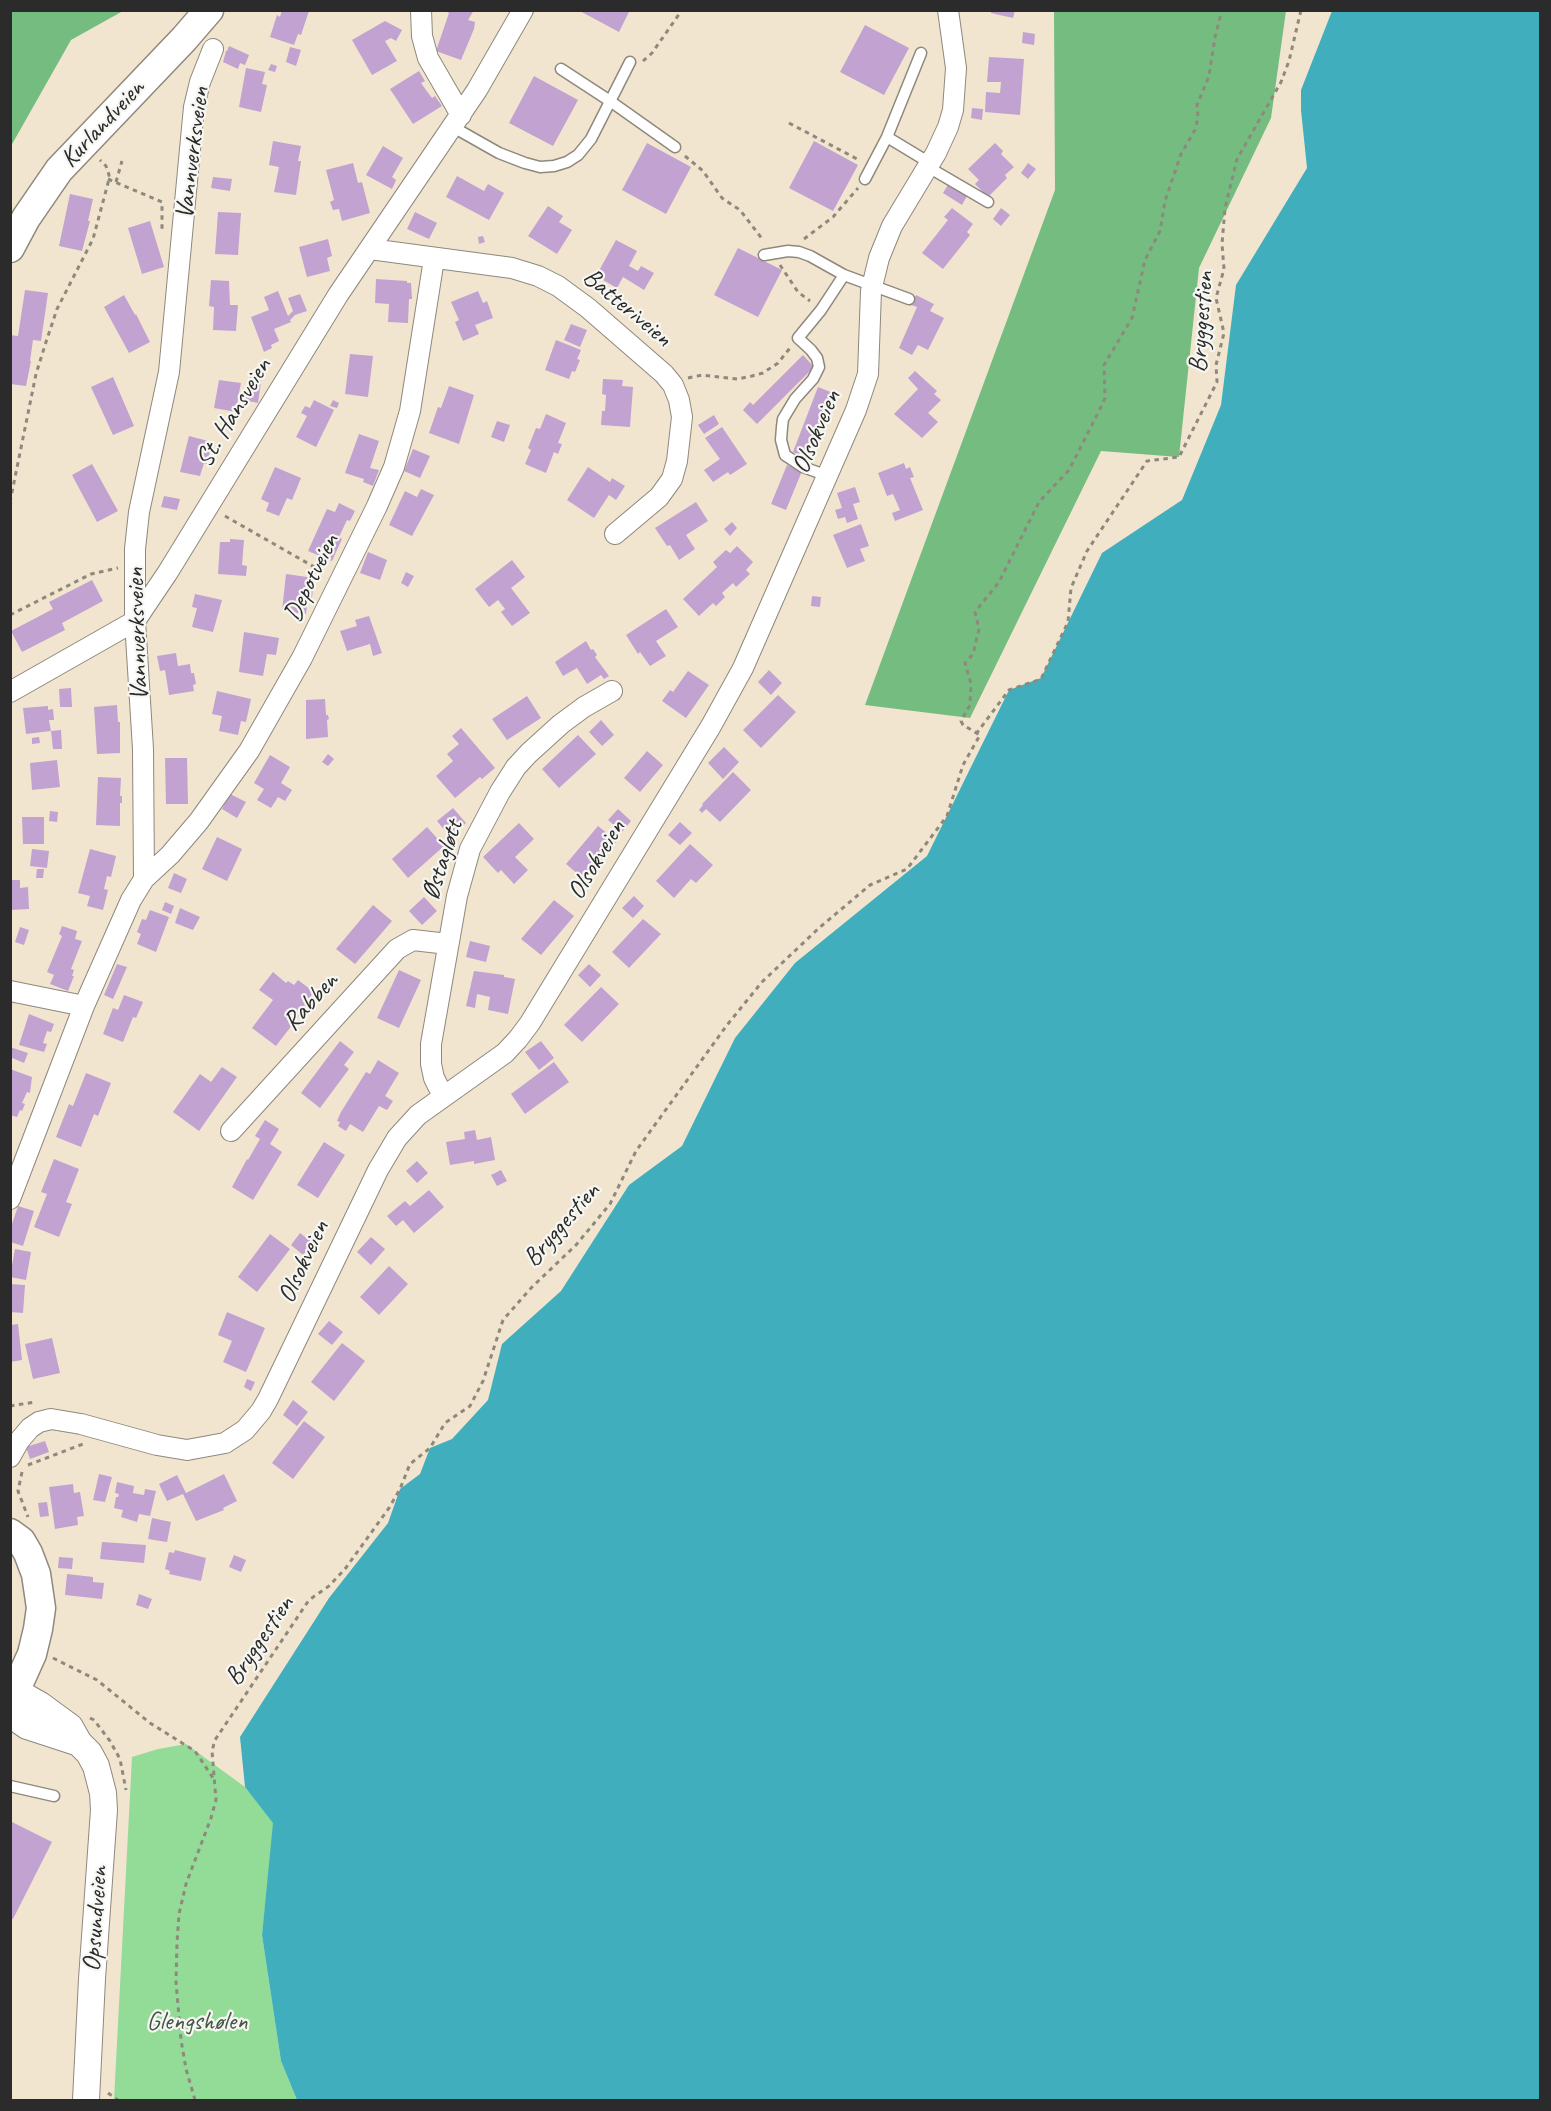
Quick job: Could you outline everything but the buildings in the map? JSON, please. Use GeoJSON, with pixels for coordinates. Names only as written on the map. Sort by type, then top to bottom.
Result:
{"type":"FeatureCollection","features":[{"type":"Feature","properties":{"kind":"main road","name":"Kurlandveien"},"geometry":{"type":"LineString","coordinates":[[10,248],[26,218],[59,170],[184,39],[208,10]]}},
{"type":"Feature","properties":{"kind":"main road"},"geometry":{"type":"LineString","coordinates":[[12,1700],[32,1654],[39,1629],[41,1608],[36,1574],[21,1541],[20,1527]]}},
{"type":"Feature","properties":{"kind":"main road"},"geometry":{"type":"LineString","coordinates":[[10,1558],[23,1602],[19,1635],[10,1657]]}},
{"type":"Feature","properties":{"kind":"street"},"geometry":{"type":"LineString","coordinates":[[421,10],[422,36],[428,58],[457,121]]}},
{"type":"Feature","properties":{"kind":"street","name":"St. Hansveien"},"geometry":{"type":"LineString","coordinates":[[10,692],[135,621],[168,572],[338,295],[457,121],[523,10]]}},
{"type":"Feature","properties":{"kind":"street","name":"Olsokveien"},"geometry":{"type":"LineString","coordinates":[[10,1457],[30,1428],[39,1422],[51,1419],[81,1424],[173,1449],[187,1450],[225,1443],[246,1430],[268,1400],[385,1156],[397,1138],[418,1115],[505,1053],[518,1039],[540,1006],[711,726],[743,668],[856,410],[868,374],[872,284],[879,258],[892,226],[929,165],[948,127],[955,91],[956,68],[948,10]]}},
{"type":"Feature","properties":{"kind":"street","name":"Vannverksveien"},"geometry":{"type":"LineString","coordinates":[[144,879],[143,748],[135,621],[135,569],[139,512],[169,372],[194,106],[200,81],[213,49]]}},
{"type":"Feature","properties":{"kind":"street","name":"Batteriveien"},"geometry":{"type":"LineString","coordinates":[[370,249],[434,259],[476,262],[524,271],[558,286],[609,326],[664,374],[673,385],[682,417],[672,479],[659,497],[615,534]]}},
{"type":"Feature","properties":{"kind":"street","name":"Depotveien"},"geometry":{"type":"LineString","coordinates":[[144,879],[170,855],[199,821],[249,751],[302,658],[377,506],[404,437],[434,259]]}},
{"type":"Feature","properties":{"kind":"street","name":"Østagløtt"},"geometry":{"type":"LineString","coordinates":[[443,1096],[434,1078],[430,1053],[448,944],[465,865],[477,834],[500,792],[529,753],[561,724],[612,691]]}},
{"type":"Feature","properties":{"kind":"street"},"geometry":{"type":"LineString","coordinates":[[10,1198],[84,1006],[131,900],[144,879]]}},
{"type":"Feature","properties":{"kind":"street","name":"Rabben"},"geometry":{"type":"LineString","coordinates":[[231,1131],[397,949],[413,940],[448,944]]}},
{"type":"Feature","properties":{"kind":"street"},"geometry":{"type":"LineString","coordinates":[[10,991],[84,1006]]}},
{"type":"Feature","properties":{"kind":"street","name":"Opsundveien"},"geometry":{"type":"LineString","coordinates":[[12,1700],[40,1705],[70,1727],[96,1766],[103,1793],[97,2096]]}},
{"type":"Feature","properties":{"kind":"lane"},"geometry":{"type":"LineString","coordinates":[[865,179],[887,137],[921,53]]}},
{"type":"Feature","properties":{"kind":"lane"},"geometry":{"type":"LineString","coordinates":[[457,121],[499,153],[525,163],[540,167],[567,162],[578,155],[591,139],[628,65]]}},
{"type":"Feature","properties":{"kind":"lane"},"geometry":{"type":"LineString","coordinates":[[561,69],[675,147]]}},
{"type":"Feature","properties":{"kind":"lane"},"geometry":{"type":"LineString","coordinates":[[887,137],[988,202]]}},
{"type":"Feature","properties":{"kind":"lane"},"geometry":{"type":"LineString","coordinates":[[768,255],[788,251],[810,256],[844,275],[909,300]]}},
{"type":"Feature","properties":{"kind":"lane"},"geometry":{"type":"LineString","coordinates":[[828,476],[795,463],[785,455],[782,447],[783,419],[795,399],[813,379],[819,367],[817,358],[811,350],[798,339],[844,275]]}},
{"type":"Feature","properties":{"kind":"lane"},"geometry":{"type":"LineString","coordinates":[[10,1786],[54,1796]]}},
{"type":"Feature","properties":{"kind":"path"},"geometry":{"type":"LineString","coordinates":[[628,65],[638,65],[644,61],[682,10]]}},
{"type":"Feature","properties":{"kind":"path"},"geometry":{"type":"LineString","coordinates":[[978,735],[963,725],[961,721],[970,705],[971,684],[965,663],[973,654],[979,629],[975,612],[999,582],[1039,502],[1069,470],[1105,398],[1104,365],[1132,318],[1145,260],[1160,231],[1165,201],[1181,154],[1195,130],[1198,118],[1197,105],[1209,76],[1222,10]]}},
{"type":"Feature","properties":{"kind":"path","name":"Bryggestien"},"geometry":{"type":"LineString","coordinates":[[195,2100],[181,2040],[176,1983],[177,1943],[179,1914],[186,1884],[216,1800],[212,1751],[215,1740],[309,1600],[329,1586],[345,1569],[389,1508],[410,1464],[430,1448],[446,1423],[470,1406],[483,1381],[503,1320],[532,1287],[576,1245],[610,1204],[636,1150],[727,1025],[762,982],[819,928],[870,885],[907,869],[947,816],[963,765],[978,735],[1009,690],[1041,679],[1068,622],[1071,588],[1087,551],[1147,462],[1179,457],[1217,382],[1216,365],[1224,333],[1216,298],[1224,269],[1222,243],[1225,208],[1237,159],[1281,82],[1289,61],[1301,10]]}},
{"type":"Feature","properties":{"kind":"path"},"geometry":{"type":"LineString","coordinates":[[789,123],[872,167]]}},
{"type":"Feature","properties":{"kind":"path"},"geometry":{"type":"LineString","coordinates":[[675,147],[703,171],[722,198],[740,210],[767,244],[768,255],[798,292],[821,310]]}},
{"type":"Feature","properties":{"kind":"path"},"geometry":{"type":"LineString","coordinates":[[10,502],[36,374],[46,342],[57,309],[93,239],[108,180],[106,166],[99,158]]}},
{"type":"Feature","properties":{"kind":"path"},"geometry":{"type":"LineString","coordinates":[[116,182],[122,161]]}},
{"type":"Feature","properties":{"kind":"path"},"geometry":{"type":"LineString","coordinates":[[788,251],[833,217],[849,201],[865,179]]}},
{"type":"Feature","properties":{"kind":"path"},"geometry":{"type":"LineString","coordinates":[[108,180],[162,201],[162,247],[181,251]]}},
{"type":"Feature","properties":{"kind":"path"},"geometry":{"type":"LineString","coordinates":[[673,385],[689,377],[702,375],[738,379],[763,373],[778,363],[798,339]]}},
{"type":"Feature","properties":{"kind":"path"},"geometry":{"type":"LineString","coordinates":[[209,506],[340,582]]}},
{"type":"Feature","properties":{"kind":"path"},"geometry":{"type":"LineString","coordinates":[[10,615],[91,574],[118,567],[135,569]]}},
{"type":"Feature","properties":{"kind":"path"},"geometry":{"type":"LineString","coordinates":[[20,1527],[18,1491],[21,1474],[25,1467],[33,1461],[83,1444]]}},
{"type":"Feature","properties":{"kind":"path"},"geometry":{"type":"LineString","coordinates":[[43,1653],[97,1680],[150,1724],[195,1750],[214,1781]]}},
{"type":"Feature","properties":{"kind":"path"},"geometry":{"type":"LineString","coordinates":[[97,2096],[118,2100]]}},
{"type":"Feature","properties":{"kind":"green space"},"geometry":{"type":"Polygon","coordinates":[[[11,10],[123,11],[71,40],[11,146],[11,10]]]}},
{"type":"Feature","properties":{"kind":"green space"},"geometry":{"type":"Polygon","coordinates":[[[1054,11],[1286,11],[1271,118],[1199,268],[1179,457],[1101,451],[970,718],[865,705],[1055,190],[1054,11]]]}},
{"type":"Feature","properties":{"kind":"green space","name":"Glengshølen"},"geometry":{"type":"Polygon","coordinates":[[[186,1744],[245,1787],[274,1823],[262,1935],[281,2061],[297,2100],[114,2100],[132,1757],[186,1744]]]}},
{"type":"Feature","properties":{"kind":"water"},"geometry":{"type":"Polygon","coordinates":[[[1332,11],[1540,11],[1540,2100],[297,2100],[281,2061],[262,1935],[273,1823],[245,1787],[240,1737],[329,1598],[388,1523],[400,1489],[420,1474],[430,1448],[452,1439],[488,1400],[502,1344],[561,1291],[629,1185],[682,1146],[735,1038],[795,963],[927,856],[1009,690],[1041,678],[1102,553],[1182,500],[1221,405],[1236,285],[1307,168],[1301,90],[1332,11]]]}}]}
